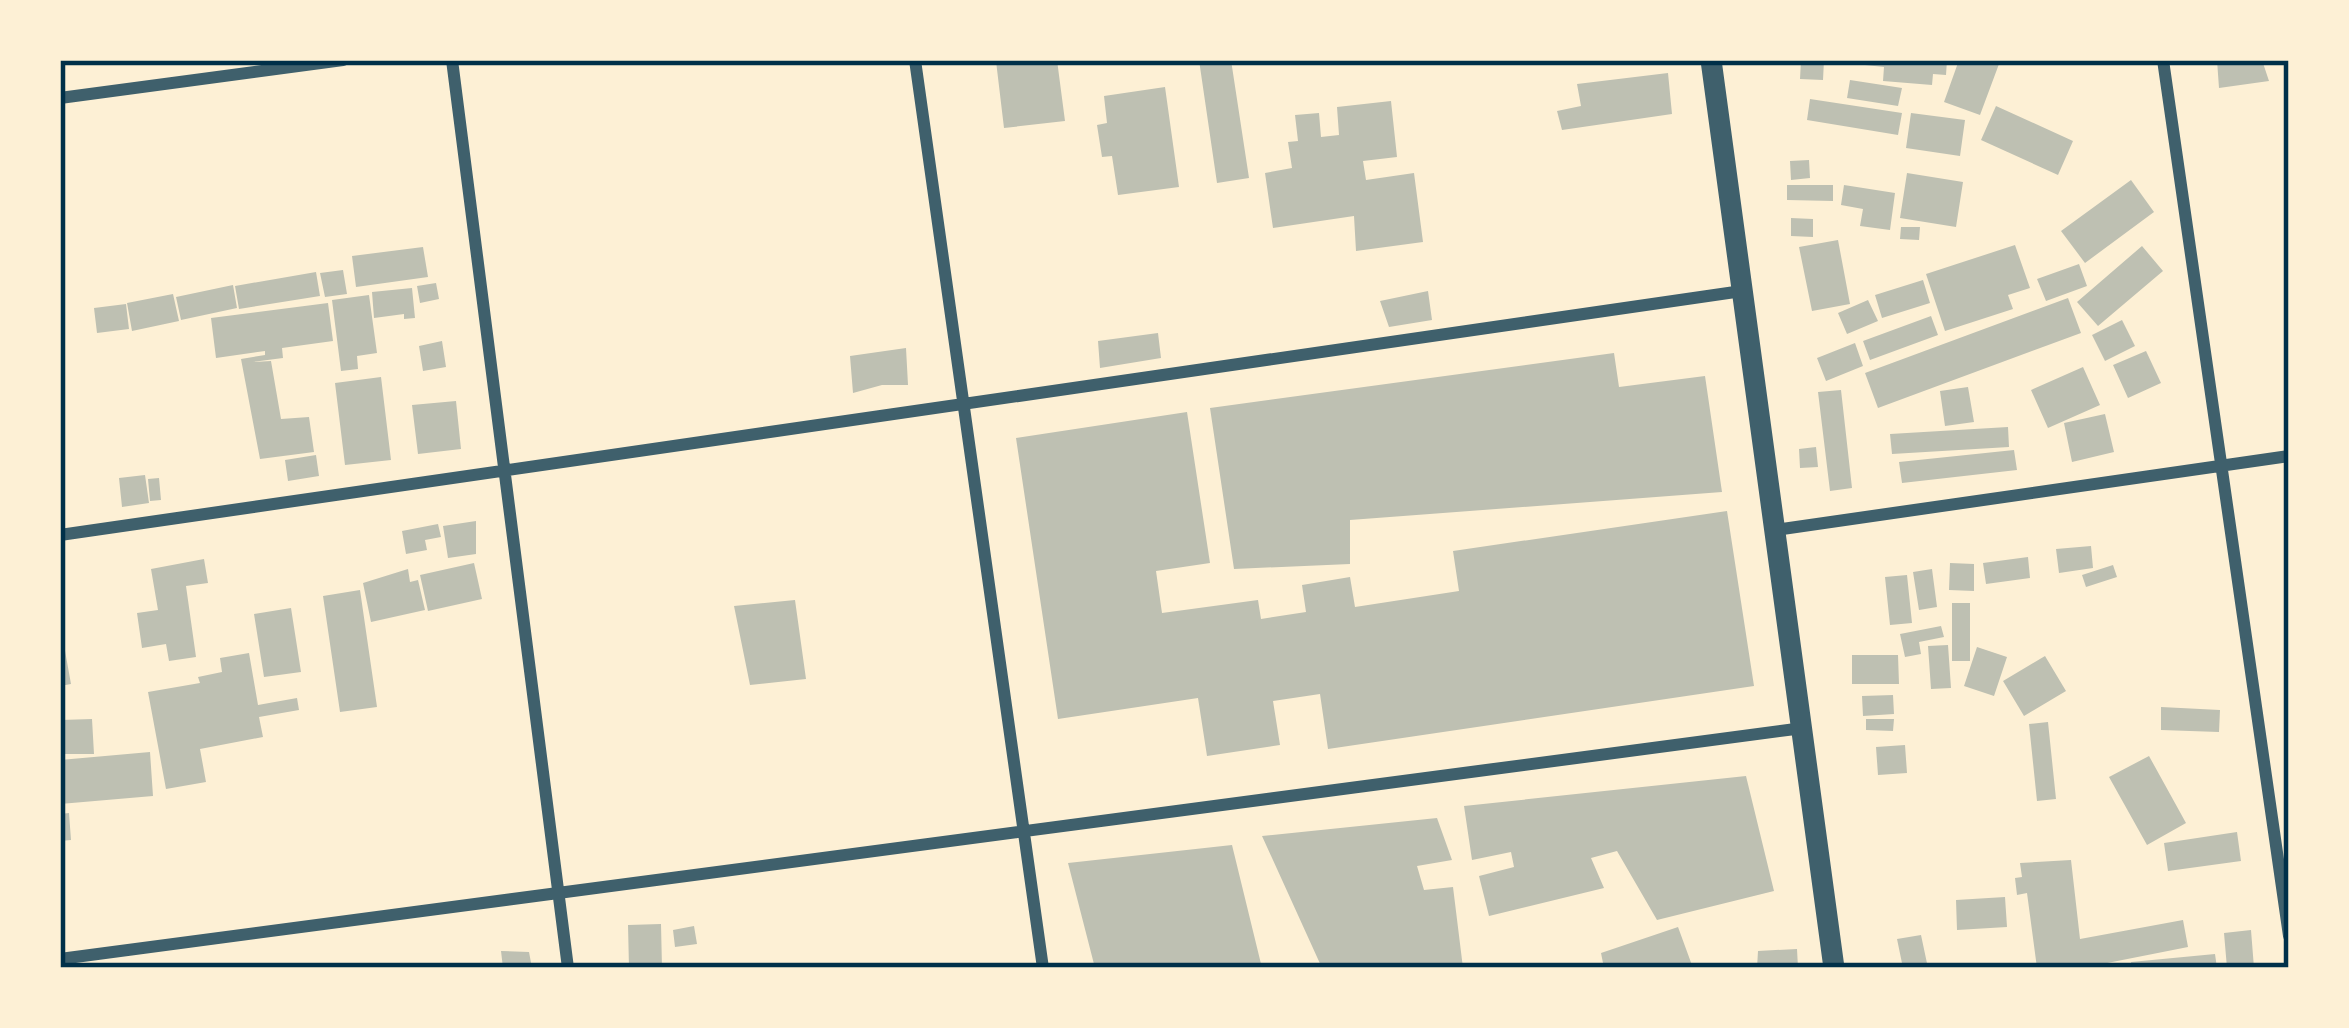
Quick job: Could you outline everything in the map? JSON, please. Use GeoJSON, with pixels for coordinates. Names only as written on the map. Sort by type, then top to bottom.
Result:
{"type":"FeatureCollection","features":[{"type":"Feature","properties":{"kind":"street"},"geometry":{"type":"LineString","coordinates":[[60,98],[343,60]]}},
{"type":"Feature","properties":{"kind":"street"},"geometry":{"type":"LineString","coordinates":[[452,60],[568,968]]}},
{"type":"Feature","properties":{"kind":"street"},"geometry":{"type":"LineString","coordinates":[[914,60],[1043,968]]}},
{"type":"Feature","properties":{"kind":"street"},"geometry":{"type":"LineString","coordinates":[[1711,60],[1834,968]]}},
{"type":"Feature","properties":{"kind":"street"},"geometry":{"type":"LineString","coordinates":[[2163,60],[2289,936]]}},
{"type":"Feature","properties":{"kind":"street"},"geometry":{"type":"LineString","coordinates":[[60,535],[1742,291]]}},
{"type":"Feature","properties":{"kind":"street"},"geometry":{"type":"LineString","coordinates":[[1774,530],[2289,456]]}},
{"type":"Feature","properties":{"kind":"street"},"geometry":{"type":"LineString","coordinates":[[60,959],[1803,728]]}},
{"type":"Feature","properties":{"kind":"building"},"geometry":{"type":"Polygon","coordinates":[[[1057,60],[1065,121],[1004,128],[996,61],[1057,60]]]}},
{"type":"Feature","properties":{"kind":"building"},"geometry":{"type":"Polygon","coordinates":[[[1199,60],[1231,60],[1249,178],[1217,183],[1199,60]]]}},
{"type":"Feature","properties":{"kind":"building"},"geometry":{"type":"Polygon","coordinates":[[[1801,60],[1824,60],[1823,80],[1800,79],[1801,60]]]}},
{"type":"Feature","properties":{"kind":"building"},"geometry":{"type":"Polygon","coordinates":[[[1846,60],[1947,60],[1946,75],[1933,74],[1932,85],[1883,81],[1884,67],[1846,60]]]}},
{"type":"Feature","properties":{"kind":"building"},"geometry":{"type":"Polygon","coordinates":[[[1959,60],[1999,64],[1980,115],[1944,102],[1959,60]]]}},
{"type":"Feature","properties":{"kind":"building"},"geometry":{"type":"Polygon","coordinates":[[[2217,60],[2262,60],[2269,81],[2219,88],[2217,60]]]}},
{"type":"Feature","properties":{"kind":"building"},"geometry":{"type":"Polygon","coordinates":[[[1668,73],[1672,114],[1562,130],[1557,111],[1581,106],[1577,84],[1668,73]]]}},
{"type":"Feature","properties":{"kind":"building"},"geometry":{"type":"Polygon","coordinates":[[[1850,80],[1902,88],[1898,106],[1847,98],[1850,80]]]}},
{"type":"Feature","properties":{"kind":"building"},"geometry":{"type":"Polygon","coordinates":[[[1165,87],[1179,187],[1118,195],[1112,156],[1102,157],[1097,125],[1107,123],[1104,96],[1165,87]]]}},
{"type":"Feature","properties":{"kind":"building"},"geometry":{"type":"Polygon","coordinates":[[[1810,99],[1902,113],[1898,135],[1807,120],[1810,99]]]}},
{"type":"Feature","properties":{"kind":"building"},"geometry":{"type":"Polygon","coordinates":[[[1391,101],[1397,157],[1363,161],[1366,180],[1414,173],[1423,242],[1356,251],[1354,216],[1273,228],[1265,173],[1292,168],[1288,142],[1298,141],[1295,115],[1319,113],[1321,137],[1339,135],[1337,107],[1391,101]]]}},
{"type":"Feature","properties":{"kind":"building"},"geometry":{"type":"Polygon","coordinates":[[[1996,106],[2073,141],[2058,175],[1981,140],[1996,106]]]}},
{"type":"Feature","properties":{"kind":"building"},"geometry":{"type":"Polygon","coordinates":[[[1911,113],[1965,120],[1960,156],[1906,148],[1911,113]]]}},
{"type":"Feature","properties":{"kind":"building"},"geometry":{"type":"Polygon","coordinates":[[[1809,160],[1810,178],[1791,180],[1790,161],[1809,160]]]}},
{"type":"Feature","properties":{"kind":"building"},"geometry":{"type":"Polygon","coordinates":[[[1907,173],[1963,182],[1956,227],[1900,218],[1907,173]]]}},
{"type":"Feature","properties":{"kind":"building"},"geometry":{"type":"Polygon","coordinates":[[[2131,180],[2154,212],[2085,263],[2061,231],[2131,180]]]}},
{"type":"Feature","properties":{"kind":"building"},"geometry":{"type":"Polygon","coordinates":[[[1787,185],[1833,185],[1833,201],[1787,200],[1787,185]]]}},
{"type":"Feature","properties":{"kind":"building"},"geometry":{"type":"Polygon","coordinates":[[[1844,185],[1895,193],[1890,230],[1860,226],[1863,209],[1841,205],[1844,185]]]}},
{"type":"Feature","properties":{"kind":"building"},"geometry":{"type":"Polygon","coordinates":[[[1791,218],[1813,219],[1813,237],[1791,236],[1791,218]]]}},
{"type":"Feature","properties":{"kind":"building"},"geometry":{"type":"Polygon","coordinates":[[[1901,227],[1920,227],[1919,240],[1900,239],[1901,227]]]}},
{"type":"Feature","properties":{"kind":"building"},"geometry":{"type":"Polygon","coordinates":[[[1838,240],[1850,304],[1812,311],[1799,247],[1838,240]]]}},
{"type":"Feature","properties":{"kind":"building"},"geometry":{"type":"Polygon","coordinates":[[[2015,245],[2030,288],[2008,295],[2013,309],[1945,331],[1926,274],[2015,245]]]}},
{"type":"Feature","properties":{"kind":"building"},"geometry":{"type":"Polygon","coordinates":[[[2142,246],[2163,271],[2098,326],[2077,302],[2142,246]]]}},
{"type":"Feature","properties":{"kind":"building"},"geometry":{"type":"Polygon","coordinates":[[[423,247],[428,277],[356,287],[352,256],[423,247]]]}},
{"type":"Feature","properties":{"kind":"building"},"geometry":{"type":"Polygon","coordinates":[[[2079,264],[2087,286],[2046,301],[2037,279],[2079,264]]]}},
{"type":"Feature","properties":{"kind":"building"},"geometry":{"type":"Polygon","coordinates":[[[343,270],[347,294],[325,297],[320,273],[343,270]]]}},
{"type":"Feature","properties":{"kind":"building"},"geometry":{"type":"Polygon","coordinates":[[[316,272],[320,296],[239,309],[235,286],[316,272]]]}},
{"type":"Feature","properties":{"kind":"building"},"geometry":{"type":"Polygon","coordinates":[[[1923,280],[1930,303],[1882,318],[1875,295],[1923,280]]]}},
{"type":"Feature","properties":{"kind":"building"},"geometry":{"type":"Polygon","coordinates":[[[436,283],[439,299],[420,303],[417,286],[436,283]]]}},
{"type":"Feature","properties":{"kind":"building"},"geometry":{"type":"Polygon","coordinates":[[[233,285],[237,308],[181,320],[176,297],[233,285]]]}},
{"type":"Feature","properties":{"kind":"building"},"geometry":{"type":"Polygon","coordinates":[[[412,288],[415,318],[404,319],[404,314],[374,318],[372,292],[412,288]]]}},
{"type":"Feature","properties":{"kind":"building"},"geometry":{"type":"Polygon","coordinates":[[[1428,291],[1432,320],[1389,327],[1380,301],[1428,291]]]}},
{"type":"Feature","properties":{"kind":"building"},"geometry":{"type":"Polygon","coordinates":[[[173,294],[179,321],[132,331],[127,303],[173,294]]]}},
{"type":"Feature","properties":{"kind":"building"},"geometry":{"type":"Polygon","coordinates":[[[369,295],[377,353],[357,356],[358,369],[341,371],[332,300],[369,295]]]}},
{"type":"Feature","properties":{"kind":"building"},"geometry":{"type":"Polygon","coordinates":[[[2068,298],[2081,333],[1878,408],[1865,373],[2068,298]]]}},
{"type":"Feature","properties":{"kind":"building"},"geometry":{"type":"Polygon","coordinates":[[[1868,300],[1878,321],[1847,334],[1838,313],[1868,300]]]}},
{"type":"Feature","properties":{"kind":"building"},"geometry":{"type":"Polygon","coordinates":[[[328,303],[333,341],[282,348],[283,358],[253,362],[271,361],[281,419],[309,417],[314,452],[260,459],[241,359],[265,355],[265,351],[216,358],[211,318],[328,303]]]}},
{"type":"Feature","properties":{"kind":"building"},"geometry":{"type":"Polygon","coordinates":[[[126,304],[129,329],[97,333],[94,308],[126,304]]]}},
{"type":"Feature","properties":{"kind":"building"},"geometry":{"type":"Polygon","coordinates":[[[1931,316],[1938,335],[1870,360],[1863,341],[1931,316]]]}},
{"type":"Feature","properties":{"kind":"building"},"geometry":{"type":"Polygon","coordinates":[[[2122,320],[2135,346],[2105,361],[2092,335],[2122,320]]]}},
{"type":"Feature","properties":{"kind":"building"},"geometry":{"type":"Polygon","coordinates":[[[1158,333],[1161,358],[1100,368],[1098,341],[1158,333]]]}},
{"type":"Feature","properties":{"kind":"building"},"geometry":{"type":"Polygon","coordinates":[[[442,341],[446,367],[423,371],[419,346],[442,341]]]}},
{"type":"Feature","properties":{"kind":"building"},"geometry":{"type":"Polygon","coordinates":[[[1855,343],[1863,366],[1826,381],[1817,358],[1855,343]]]}},
{"type":"Feature","properties":{"kind":"building"},"geometry":{"type":"Polygon","coordinates":[[[906,348],[908,385],[882,385],[853,393],[850,356],[906,348]]]}},
{"type":"Feature","properties":{"kind":"building"},"geometry":{"type":"Polygon","coordinates":[[[2146,351],[2161,383],[2128,398],[2113,365],[2146,351]]]}},
{"type":"Feature","properties":{"kind":"building"},"geometry":{"type":"Polygon","coordinates":[[[1614,353],[1619,387],[1705,376],[1722,492],[1350,520],[1350,564],[1234,569],[1210,408],[1614,353]]]}},
{"type":"Feature","properties":{"kind":"building"},"geometry":{"type":"Polygon","coordinates":[[[2083,367],[2100,405],[2048,428],[2031,390],[2083,367]]]}},
{"type":"Feature","properties":{"kind":"building"},"geometry":{"type":"Polygon","coordinates":[[[381,377],[391,460],[345,465],[335,383],[381,377]]]}},
{"type":"Feature","properties":{"kind":"building"},"geometry":{"type":"Polygon","coordinates":[[[1968,387],[1974,422],[1945,426],[1940,391],[1968,387]]]}},
{"type":"Feature","properties":{"kind":"building"},"geometry":{"type":"Polygon","coordinates":[[[1841,390],[1852,488],[1830,491],[1818,392],[1841,390]]]}},
{"type":"Feature","properties":{"kind":"building"},"geometry":{"type":"Polygon","coordinates":[[[456,401],[461,449],[418,454],[412,405],[456,401]]]}},
{"type":"Feature","properties":{"kind":"building"},"geometry":{"type":"Polygon","coordinates":[[[1187,412],[1210,563],[1156,571],[1162,613],[1258,600],[1261,619],[1306,612],[1302,585],[1350,577],[1355,607],[1459,591],[1453,551],[1727,511],[1754,686],[1328,749],[1320,694],[1273,701],[1280,745],[1207,756],[1198,698],[1058,719],[1016,438],[1187,412]]]}},
{"type":"Feature","properties":{"kind":"building"},"geometry":{"type":"Polygon","coordinates":[[[2105,414],[2114,452],[2072,462],[2064,423],[2105,414]]]}},
{"type":"Feature","properties":{"kind":"building"},"geometry":{"type":"Polygon","coordinates":[[[2008,427],[2009,447],[1892,454],[1890,434],[2008,427]]]}},
{"type":"Feature","properties":{"kind":"building"},"geometry":{"type":"Polygon","coordinates":[[[1816,447],[1818,467],[1800,468],[1799,449],[1816,447]]]}},
{"type":"Feature","properties":{"kind":"building"},"geometry":{"type":"Polygon","coordinates":[[[2014,450],[2017,470],[1902,483],[1899,462],[2014,450]]]}},
{"type":"Feature","properties":{"kind":"building"},"geometry":{"type":"Polygon","coordinates":[[[316,455],[319,476],[288,481],[285,460],[316,455]]]}},
{"type":"Feature","properties":{"kind":"building"},"geometry":{"type":"Polygon","coordinates":[[[145,475],[149,503],[122,507],[119,478],[145,475]]]}},
{"type":"Feature","properties":{"kind":"building"},"geometry":{"type":"Polygon","coordinates":[[[159,478],[161,500],[150,501],[148,479],[159,478]]]}},
{"type":"Feature","properties":{"kind":"building"},"geometry":{"type":"Polygon","coordinates":[[[476,521],[476,554],[448,558],[443,526],[476,521]]]}},
{"type":"Feature","properties":{"kind":"building"},"geometry":{"type":"Polygon","coordinates":[[[438,524],[441,537],[425,540],[427,550],[406,554],[402,531],[438,524]]]}},
{"type":"Feature","properties":{"kind":"building"},"geometry":{"type":"Polygon","coordinates":[[[2091,546],[2093,568],[2059,573],[2056,549],[2091,546]]]}},
{"type":"Feature","properties":{"kind":"building"},"geometry":{"type":"Polygon","coordinates":[[[2028,557],[2030,578],[1986,584],[1983,563],[2028,557]]]}},
{"type":"Feature","properties":{"kind":"building"},"geometry":{"type":"Polygon","coordinates":[[[204,559],[208,583],[186,586],[196,657],[169,661],[166,644],[142,648],[137,613],[158,610],[151,569],[204,559]]]}},
{"type":"Feature","properties":{"kind":"building"},"geometry":{"type":"Polygon","coordinates":[[[474,563],[482,599],[428,611],[420,575],[474,563]]]}},
{"type":"Feature","properties":{"kind":"building"},"geometry":{"type":"Polygon","coordinates":[[[1950,563],[1974,564],[1974,591],[1949,590],[1950,563]]]}},
{"type":"Feature","properties":{"kind":"building"},"geometry":{"type":"Polygon","coordinates":[[[2113,565],[2117,577],[2086,587],[2082,575],[2113,565]]]}},
{"type":"Feature","properties":{"kind":"building"},"geometry":{"type":"Polygon","coordinates":[[[408,569],[410,582],[418,580],[425,610],[371,622],[363,583],[408,569]]]}},
{"type":"Feature","properties":{"kind":"building"},"geometry":{"type":"Polygon","coordinates":[[[1932,569],[1937,607],[1919,610],[1913,572],[1932,569]]]}},
{"type":"Feature","properties":{"kind":"building"},"geometry":{"type":"Polygon","coordinates":[[[1907,575],[1912,623],[1890,625],[1885,577],[1907,575]]]}},
{"type":"Feature","properties":{"kind":"building"},"geometry":{"type":"Polygon","coordinates":[[[360,590],[377,707],[340,712],[323,596],[360,590]]]}},
{"type":"Feature","properties":{"kind":"building"},"geometry":{"type":"Polygon","coordinates":[[[795,600],[806,679],[750,685],[734,606],[795,600]]]}},
{"type":"Feature","properties":{"kind":"building"},"geometry":{"type":"Polygon","coordinates":[[[1952,603],[1970,603],[1970,661],[1952,661],[1952,603]]]}},
{"type":"Feature","properties":{"kind":"building"},"geometry":{"type":"Polygon","coordinates":[[[291,608],[301,672],[264,677],[254,614],[291,608]]]}},
{"type":"Feature","properties":{"kind":"building"},"geometry":{"type":"Polygon","coordinates":[[[60,623],[71,684],[60,686],[60,623]]]}},
{"type":"Feature","properties":{"kind":"building"},"geometry":{"type":"Polygon","coordinates":[[[1941,626],[1944,637],[1919,642],[1921,654],[1905,657],[1900,634],[1941,626]]]}},
{"type":"Feature","properties":{"kind":"building"},"geometry":{"type":"Polygon","coordinates":[[[1948,645],[1951,688],[1931,689],[1928,646],[1948,645]]]}},
{"type":"Feature","properties":{"kind":"building"},"geometry":{"type":"Polygon","coordinates":[[[1977,647],[2007,657],[1994,696],[1964,686],[1977,647]]]}},
{"type":"Feature","properties":{"kind":"building"},"geometry":{"type":"Polygon","coordinates":[[[249,653],[258,705],[297,698],[299,710],[259,717],[263,737],[200,749],[206,782],[166,789],[148,692],[200,683],[198,677],[222,672],[220,658],[249,653]]]}},
{"type":"Feature","properties":{"kind":"building"},"geometry":{"type":"Polygon","coordinates":[[[1852,655],[1898,655],[1899,684],[1852,684],[1852,655]]]}},
{"type":"Feature","properties":{"kind":"building"},"geometry":{"type":"Polygon","coordinates":[[[2045,656],[2066,691],[2024,716],[2003,681],[2045,656]]]}},
{"type":"Feature","properties":{"kind":"building"},"geometry":{"type":"Polygon","coordinates":[[[1893,695],[1894,714],[1863,716],[1862,696],[1893,695]]]}},
{"type":"Feature","properties":{"kind":"building"},"geometry":{"type":"Polygon","coordinates":[[[2161,707],[2220,710],[2219,732],[2161,730],[2161,707]]]}},
{"type":"Feature","properties":{"kind":"building"},"geometry":{"type":"Polygon","coordinates":[[[92,719],[94,754],[60,754],[60,720],[92,719]]]}},
{"type":"Feature","properties":{"kind":"building"},"geometry":{"type":"Polygon","coordinates":[[[1866,719],[1894,719],[1893,731],[1866,730],[1866,719]]]}},
{"type":"Feature","properties":{"kind":"building"},"geometry":{"type":"Polygon","coordinates":[[[2048,722],[2056,799],[2037,801],[2029,724],[2048,722]]]}},
{"type":"Feature","properties":{"kind":"building"},"geometry":{"type":"Polygon","coordinates":[[[1905,745],[1907,773],[1878,775],[1876,747],[1905,745]]]}},
{"type":"Feature","properties":{"kind":"building"},"geometry":{"type":"Polygon","coordinates":[[[150,752],[153,796],[60,804],[60,760],[150,752]]]}},
{"type":"Feature","properties":{"kind":"building"},"geometry":{"type":"Polygon","coordinates":[[[2149,756],[2186,823],[2147,845],[2109,777],[2149,756]]]}},
{"type":"Feature","properties":{"kind":"building"},"geometry":{"type":"Polygon","coordinates":[[[1746,776],[1774,891],[1657,920],[1617,851],[1591,858],[1604,888],[1489,916],[1479,876],[1514,867],[1511,852],[1472,860],[1464,806],[1746,776]]]}},
{"type":"Feature","properties":{"kind":"building"},"geometry":{"type":"Polygon","coordinates":[[[69,813],[71,840],[60,841],[60,814],[69,813]]]}},
{"type":"Feature","properties":{"kind":"building"},"geometry":{"type":"Polygon","coordinates":[[[1437,818],[1452,860],[1417,866],[1424,890],[1453,887],[1463,968],[1322,968],[1262,836],[1437,818]]]}},
{"type":"Feature","properties":{"kind":"building"},"geometry":{"type":"Polygon","coordinates":[[[2237,832],[2241,861],[2168,871],[2164,843],[2237,832]]]}},
{"type":"Feature","properties":{"kind":"building"},"geometry":{"type":"Polygon","coordinates":[[[1232,845],[1262,968],[1095,968],[1068,863],[1232,845]]]}},
{"type":"Feature","properties":{"kind":"building"},"geometry":{"type":"Polygon","coordinates":[[[2071,860],[2080,939],[2183,920],[2188,947],[2082,968],[2037,968],[2027,893],[2017,895],[2015,878],[2022,877],[2020,863],[2071,860]]]}},
{"type":"Feature","properties":{"kind":"building"},"geometry":{"type":"Polygon","coordinates":[[[2005,897],[2007,927],[1957,930],[1956,900],[2005,897]]]}},
{"type":"Feature","properties":{"kind":"building"},"geometry":{"type":"Polygon","coordinates":[[[661,924],[662,968],[629,968],[628,925],[661,924]]]}},
{"type":"Feature","properties":{"kind":"building"},"geometry":{"type":"Polygon","coordinates":[[[694,926],[697,944],[675,947],[673,930],[694,926]]]}},
{"type":"Feature","properties":{"kind":"building"},"geometry":{"type":"Polygon","coordinates":[[[1678,927],[1693,968],[1604,968],[1601,953],[1678,927]]]}},
{"type":"Feature","properties":{"kind":"building"},"geometry":{"type":"Polygon","coordinates":[[[2251,930],[2254,968],[2227,968],[2224,933],[2251,930]]]}},
{"type":"Feature","properties":{"kind":"building"},"geometry":{"type":"Polygon","coordinates":[[[1921,935],[1928,968],[1903,968],[1897,939],[1921,935]]]}},
{"type":"Feature","properties":{"kind":"building"},"geometry":{"type":"Polygon","coordinates":[[[1797,949],[1798,968],[1757,968],[1758,951],[1797,949]]]}},
{"type":"Feature","properties":{"kind":"building"},"geometry":{"type":"Polygon","coordinates":[[[501,951],[529,952],[532,968],[503,968],[501,951]]]}},
{"type":"Feature","properties":{"kind":"building"},"geometry":{"type":"Polygon","coordinates":[[[2215,954],[2217,968],[2132,968],[2131,962],[2215,954]]]}}]}
